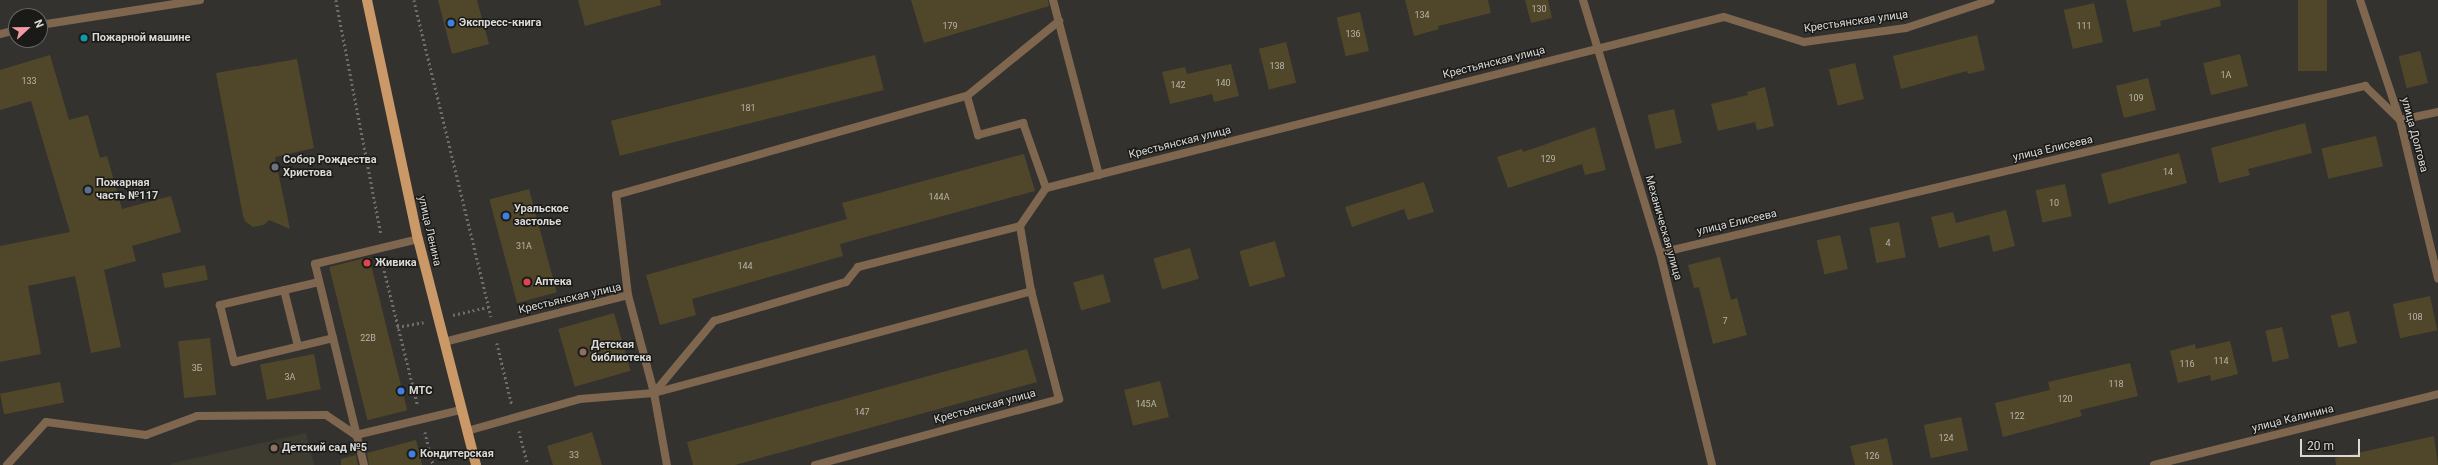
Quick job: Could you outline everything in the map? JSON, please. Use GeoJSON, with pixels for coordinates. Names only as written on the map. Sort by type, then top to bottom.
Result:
{"type":"FeatureCollection","features":[{"type":"Feature","properties":{"kind":"main road","name":"улица Ленина"},"geometry":{"type":"LineString","coordinates":[[367,0],[418,239],[476,465]]}},
{"type":"Feature","properties":{"kind":"street"},"geometry":{"type":"LineString","coordinates":[[48,25],[200,0]]}},
{"type":"Feature","properties":{"kind":"street"},"geometry":{"type":"LineString","coordinates":[[1053,0],[1099,175]]}},
{"type":"Feature","properties":{"kind":"street","name":"Механическая улица"},"geometry":{"type":"LineString","coordinates":[[1583,0],[1660,253],[1712,465]]}},
{"type":"Feature","properties":{"kind":"street","name":"Крестьянская улица"},"geometry":{"type":"LineString","coordinates":[[1046,188],[1724,17],[1804,42],[1906,28],[1991,0]]}},
{"type":"Feature","properties":{"kind":"street","name":"улица Долгова"},"geometry":{"type":"LineString","coordinates":[[2360,0],[2400,120],[2438,278]]}},
{"type":"Feature","properties":{"kind":"street"},"geometry":{"type":"LineString","coordinates":[[628,295],[616,195],[967,96],[1059,21]]}},
{"type":"Feature","properties":{"kind":"street","name":"улица Елисеева"},"geometry":{"type":"LineString","coordinates":[[1660,253],[2365,86],[2400,120]]}},
{"type":"Feature","properties":{"kind":"street"},"geometry":{"type":"LineString","coordinates":[[654,393],[714,321],[846,282],[858,267],[1020,226],[1046,188],[1024,122],[978,135],[967,96]]}},
{"type":"Feature","properties":{"kind":"street"},"geometry":{"type":"LineString","coordinates":[[2400,120],[2438,112]]}},
{"type":"Feature","properties":{"kind":"street","name":"Крестьянская улица"},"geometry":{"type":"LineString","coordinates":[[815,465],[1059,399],[1031,291],[1020,226]]}},
{"type":"Feature","properties":{"kind":"street"},"geometry":{"type":"LineString","coordinates":[[364,465],[315,264],[418,239]]}},
{"type":"Feature","properties":{"kind":"street"},"geometry":{"type":"LineString","coordinates":[[319,282],[220,305],[234,362],[333,338]]}},
{"type":"Feature","properties":{"kind":"street"},"geometry":{"type":"LineString","coordinates":[[284,290],[298,346]]}},
{"type":"Feature","properties":{"kind":"street"},"geometry":{"type":"LineString","coordinates":[[467,431],[580,399],[654,393],[1031,291]]}},
{"type":"Feature","properties":{"kind":"street","name":"Крестьянская улица"},"geometry":{"type":"LineString","coordinates":[[444,342],[628,295],[654,393],[667,465]]}},
{"type":"Feature","properties":{"kind":"street","name":"улица Калинина"},"geometry":{"type":"LineString","coordinates":[[2154,465],[2438,394]]}},
{"type":"Feature","properties":{"kind":"street"},"geometry":{"type":"LineString","coordinates":[[7,465],[46,422],[146,435],[197,416],[326,415],[356,435],[461,410]]}},
{"type":"Feature","properties":{"kind":"path"},"geometry":{"type":"LineString","coordinates":[[414,0],[515,418],[528,465]]}},
{"type":"Feature","properties":{"kind":"shaded area","name":"Детский сад №5"},"geometry":{"type":"Polygon","coordinates":[[[306,433],[314,465],[170,465],[173,463],[306,433]]]}},
{"type":"Feature","properties":{"kind":"building"},"geometry":{"type":"Polygon","coordinates":[[[438,0],[477,0],[489,44],[452,54],[438,0]]]}},
{"type":"Feature","properties":{"kind":"building"},"geometry":{"type":"Polygon","coordinates":[[[578,0],[660,0],[661,5],[585,26],[578,0]]]}},
{"type":"Feature","properties":{"kind":"building"},"geometry":{"type":"Polygon","coordinates":[[[911,0],[1048,0],[1049,6],[924,43],[911,0]]]}},
{"type":"Feature","properties":{"kind":"building"},"geometry":{"type":"Polygon","coordinates":[[[1405,0],[1488,0],[1491,13],[1438,26],[1439,29],[1414,36],[1405,0]]]}},
{"type":"Feature","properties":{"kind":"building"},"geometry":{"type":"Polygon","coordinates":[[[1525,0],[1548,0],[1552,18],[1531,23],[1525,0]]]}},
{"type":"Feature","properties":{"kind":"building"},"geometry":{"type":"Polygon","coordinates":[[[2126,0],[2220,0],[2221,6],[2160,21],[2161,26],[2133,32],[2126,0]]]}},
{"type":"Feature","properties":{"kind":"building"},"geometry":{"type":"Polygon","coordinates":[[[2298,0],[2327,0],[2327,71],[2298,71],[2298,0]]]}},
{"type":"Feature","properties":{"kind":"building"},"geometry":{"type":"Polygon","coordinates":[[[2094,3],[2103,42],[2073,49],[2064,10],[2094,3]]]}},
{"type":"Feature","properties":{"kind":"building"},"geometry":{"type":"Polygon","coordinates":[[[1360,12],[1369,51],[1346,56],[1337,17],[1360,12]]]}},
{"type":"Feature","properties":{"kind":"building"},"geometry":{"type":"Polygon","coordinates":[[[1977,35],[1985,70],[1968,74],[1967,71],[1901,89],[1893,56],[1977,35]]]}},
{"type":"Feature","properties":{"kind":"building"},"geometry":{"type":"Polygon","coordinates":[[[1286,42],[1296,83],[1269,90],[1259,49],[1286,42]]]}},
{"type":"Feature","properties":{"kind":"building"},"geometry":{"type":"Polygon","coordinates":[[[2420,51],[2428,83],[2407,88],[2399,56],[2420,51]]]}},
{"type":"Feature","properties":{"kind":"building"},"geometry":{"type":"Polygon","coordinates":[[[2240,54],[2248,86],[2211,95],[2203,63],[2240,54]]]}},
{"type":"Feature","properties":{"kind":"building"},"geometry":{"type":"Polygon","coordinates":[[[50,55],[69,120],[88,115],[100,158],[107,156],[122,209],[171,196],[181,232],[132,246],[136,261],[104,270],[121,347],[91,353],[75,276],[28,286],[41,354],[0,362],[0,246],[70,232],[31,101],[0,110],[0,70],[50,55]]]}},
{"type":"Feature","properties":{"kind":"building"},"geometry":{"type":"Polygon","coordinates":[[[875,55],[884,90],[620,156],[611,121],[875,55]]]}},
{"type":"Feature","properties":{"kind":"building","name":"Собор Рождества Христова"},"geometry":{"type":"Polygon","coordinates":[[[297,59],[314,148],[275,157],[290,229],[269,220],[264,225],[253,227],[245,221],[243,216],[216,73],[297,59]]]}},
{"type":"Feature","properties":{"kind":"building"},"geometry":{"type":"Polygon","coordinates":[[[1855,63],[1864,99],[1838,105],[1829,70],[1855,63]]]}},
{"type":"Feature","properties":{"kind":"building"},"geometry":{"type":"Polygon","coordinates":[[[1231,64],[1239,96],[1214,102],[1212,94],[1170,104],[1162,72],[1185,67],[1187,74],[1231,64]]]}},
{"type":"Feature","properties":{"kind":"building"},"geometry":{"type":"Polygon","coordinates":[[[2148,78],[2156,110],[2124,118],[2116,86],[2148,78]]]}},
{"type":"Feature","properties":{"kind":"building"},"geometry":{"type":"Polygon","coordinates":[[[1765,87],[1774,126],[1757,130],[1755,122],[1718,131],[1711,104],[1748,95],[1747,92],[1765,87]]]}},
{"type":"Feature","properties":{"kind":"building"},"geometry":{"type":"Polygon","coordinates":[[[1674,109],[1682,143],[1656,149],[1648,115],[1674,109]]]}},
{"type":"Feature","properties":{"kind":"building"},"geometry":{"type":"Polygon","coordinates":[[[2305,123],[2312,153],[2248,169],[2250,175],[2219,183],[2211,148],[2305,123]]]}},
{"type":"Feature","properties":{"kind":"building"},"geometry":{"type":"Polygon","coordinates":[[[1595,127],[1606,170],[1585,175],[1582,164],[1508,188],[1497,157],[1522,149],[1523,152],[1595,127]]]}},
{"type":"Feature","properties":{"kind":"building"},"geometry":{"type":"Polygon","coordinates":[[[2376,136],[2383,166],[2328,179],[2321,149],[2376,136]]]}},
{"type":"Feature","properties":{"kind":"building"},"geometry":{"type":"Polygon","coordinates":[[[2179,153],[2187,183],[2109,204],[2101,174],[2179,153]]]}},
{"type":"Feature","properties":{"kind":"building"},"geometry":{"type":"Polygon","coordinates":[[[1024,154],[1035,191],[840,244],[843,256],[692,299],[696,315],[660,325],[646,275],[847,219],[842,203],[1024,154]]]}},
{"type":"Feature","properties":{"kind":"building"},"geometry":{"type":"Polygon","coordinates":[[[1424,182],[1434,212],[1408,220],[1404,209],[1352,227],[1345,207],[1424,182]]]}},
{"type":"Feature","properties":{"kind":"building"},"geometry":{"type":"Polygon","coordinates":[[[2065,184],[2072,216],[2043,223],[2036,190],[2065,184]]]}},
{"type":"Feature","properties":{"kind":"building"},"geometry":{"type":"Polygon","coordinates":[[[529,189],[557,292],[517,303],[489,200],[529,189]]]}},
{"type":"Feature","properties":{"kind":"building"},"geometry":{"type":"Polygon","coordinates":[[[2006,210],[2015,246],[1993,252],[1989,235],[1939,248],[1931,217],[1953,212],[1956,223],[2006,210]]]}},
{"type":"Feature","properties":{"kind":"building"},"geometry":{"type":"Polygon","coordinates":[[[1899,222],[1906,257],[1876,263],[1870,228],[1899,222]]]}},
{"type":"Feature","properties":{"kind":"building"},"geometry":{"type":"Polygon","coordinates":[[[1840,235],[1848,269],[1824,275],[1817,240],[1840,235]]]}},
{"type":"Feature","properties":{"kind":"building"},"geometry":{"type":"Polygon","coordinates":[[[1275,241],[1285,277],[1250,287],[1239,251],[1275,241]]]}},
{"type":"Feature","properties":{"kind":"building"},"geometry":{"type":"Polygon","coordinates":[[[1190,248],[1199,279],[1162,289],[1153,258],[1190,248]]]}},
{"type":"Feature","properties":{"kind":"building"},"geometry":{"type":"Polygon","coordinates":[[[369,257],[407,410],[367,420],[329,267],[369,257]]]}},
{"type":"Feature","properties":{"kind":"building"},"geometry":{"type":"Polygon","coordinates":[[[1720,257],[1731,300],[1737,298],[1747,335],[1713,344],[1699,287],[1694,288],[1688,265],[1720,257]]]}},
{"type":"Feature","properties":{"kind":"building"},"geometry":{"type":"Polygon","coordinates":[[[205,265],[208,280],[165,288],[162,273],[205,265]]]}},
{"type":"Feature","properties":{"kind":"building"},"geometry":{"type":"Polygon","coordinates":[[[1103,274],[1111,302],[1081,310],[1073,283],[1103,274]]]}},
{"type":"Feature","properties":{"kind":"building"},"geometry":{"type":"Polygon","coordinates":[[[2430,296],[2437,330],[2400,338],[2393,304],[2430,296]]]}},
{"type":"Feature","properties":{"kind":"building"},"geometry":{"type":"Polygon","coordinates":[[[2349,311],[2357,343],[2339,348],[2331,316],[2349,311]]]}},
{"type":"Feature","properties":{"kind":"building"},"geometry":{"type":"Polygon","coordinates":[[[614,313],[631,371],[575,387],[558,329],[614,313]]]}},
{"type":"Feature","properties":{"kind":"building"},"geometry":{"type":"Polygon","coordinates":[[[2282,327],[2289,358],[2273,362],[2265,331],[2282,327]]]}},
{"type":"Feature","properties":{"kind":"building"},"geometry":{"type":"Polygon","coordinates":[[[210,338],[216,395],[184,398],[178,341],[210,338]]]}},
{"type":"Feature","properties":{"kind":"building"},"geometry":{"type":"Polygon","coordinates":[[[2230,341],[2238,374],[2211,381],[2210,375],[2178,383],[2170,351],[2195,344],[2196,349],[2230,341]]]}},
{"type":"Feature","properties":{"kind":"building"},"geometry":{"type":"Polygon","coordinates":[[[1027,349],[1037,382],[735,465],[693,465],[687,442],[1027,349]]]}},
{"type":"Feature","properties":{"kind":"building"},"geometry":{"type":"Polygon","coordinates":[[[314,354],[321,389],[267,400],[260,364],[314,354]]]}},
{"type":"Feature","properties":{"kind":"building"},"geometry":{"type":"Polygon","coordinates":[[[2130,363],[2138,396],[2080,410],[2082,416],[2003,437],[1995,403],[2050,390],[2048,382],[2130,363]]]}},
{"type":"Feature","properties":{"kind":"building"},"geometry":{"type":"Polygon","coordinates":[[[1160,381],[1169,417],[1133,426],[1124,390],[1160,381]]]}},
{"type":"Feature","properties":{"kind":"building"},"geometry":{"type":"Polygon","coordinates":[[[60,382],[64,403],[4,414],[0,394],[60,382]]]}},
{"type":"Feature","properties":{"kind":"building"},"geometry":{"type":"Polygon","coordinates":[[[1961,417],[1968,450],[1931,458],[1924,425],[1961,417]]]}},
{"type":"Feature","properties":{"kind":"building"},"geometry":{"type":"Polygon","coordinates":[[[592,432],[602,465],[553,465],[547,446],[592,432]]]}},
{"type":"Feature","properties":{"kind":"building"},"geometry":{"type":"Polygon","coordinates":[[[2434,436],[2438,465],[2336,465],[2335,458],[2434,436]]]}},
{"type":"Feature","properties":{"kind":"building"},"geometry":{"type":"Polygon","coordinates":[[[1887,438],[1893,465],[1855,465],[1850,446],[1887,438]]]}},
{"type":"Feature","properties":{"kind":"building"},"geometry":{"type":"Polygon","coordinates":[[[416,440],[422,465],[369,465],[367,453],[416,440]]]}},
{"type":"Feature","properties":{"kind":"building"},"geometry":{"type":"Polygon","coordinates":[[[356,455],[358,465],[341,465],[341,459],[356,455]]]}},
{"type":"Feature","properties":{"kind":"place","name":"Экспресс-книга"},"geometry":{"type":"Point","coordinates":[451,23]}},
{"type":"Feature","properties":{"kind":"place","name":"Пожарной машине"},"geometry":{"type":"Point","coordinates":[84,38]}},
{"type":"Feature","properties":{"kind":"place","name":"Собор Рождества Христова"},"geometry":{"type":"Point","coordinates":[275,167]}},
{"type":"Feature","properties":{"kind":"place","name":"Пожарная часть №117"},"geometry":{"type":"Point","coordinates":[88,190]}},
{"type":"Feature","properties":{"kind":"place","name":"Уральское застолье"},"geometry":{"type":"Point","coordinates":[506,216]}},
{"type":"Feature","properties":{"kind":"place","name":"Живика"},"geometry":{"type":"Point","coordinates":[367,263]}},
{"type":"Feature","properties":{"kind":"place","name":"Аптека"},"geometry":{"type":"Point","coordinates":[527,282]}},
{"type":"Feature","properties":{"kind":"place","name":"Детская библиотека"},"geometry":{"type":"Point","coordinates":[583,352]}},
{"type":"Feature","properties":{"kind":"place","name":"МТС"},"geometry":{"type":"Point","coordinates":[401,391]}},
{"type":"Feature","properties":{"kind":"place","name":"Детский сад №5"},"geometry":{"type":"Point","coordinates":[274,448]}},
{"type":"Feature","properties":{"kind":"place","name":"Кондитерская"},"geometry":{"type":"Point","coordinates":[412,454]}}]}
